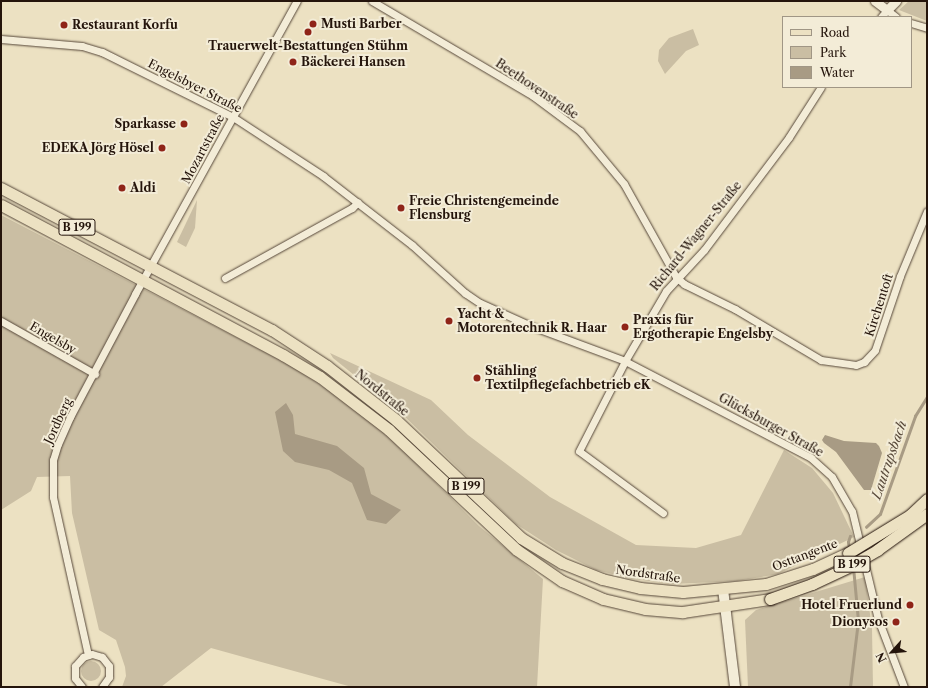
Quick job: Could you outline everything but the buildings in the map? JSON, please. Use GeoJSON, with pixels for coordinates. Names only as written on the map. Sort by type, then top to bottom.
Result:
{"type":"FeatureCollection","features":[{"type":"Feature","properties":{"kind":"main road","name":"Nordstraße"},"geometry":{"type":"LineString","coordinates":[[1,188],[153,266],[272,330],[338,375],[396,420],[521,538],[562,564],[602,579],[640,588],[683,592],[723,589]]}},
{"type":"Feature","properties":{"kind":"main road","name":"Nordstraße"},"geometry":{"type":"LineString","coordinates":[[1,205],[283,354],[355,402],[389,430],[517,550],[562,581],[603,599],[645,609],[683,612],[726,607]]}},
{"type":"Feature","properties":{"kind":"main road","name":"Osttangente"},"geometry":{"type":"LineString","coordinates":[[723,589],[766,584],[813,569],[848,553],[910,515],[927,499]]}},
{"type":"Feature","properties":{"kind":"main road","name":"B 199"},"geometry":{"type":"LineString","coordinates":[[726,607],[770,599],[812,584],[848,567],[877,550],[927,514]]}},
{"type":"Feature","properties":{"kind":"main road"},"geometry":{"type":"LineString","coordinates":[[723,589],[735,687]]}},
{"type":"Feature","properties":{"kind":"street","name":"Mozartstraße"},"geometry":{"type":"LineString","coordinates":[[144,280],[153,266],[232,117],[297,1]]}},
{"type":"Feature","properties":{"kind":"street","name":"Beethovenstraße"},"geometry":{"type":"LineString","coordinates":[[372,1],[533,96],[580,131],[624,184],[676,277]]}},
{"type":"Feature","properties":{"kind":"street"},"geometry":{"type":"LineString","coordinates":[[875,1],[884,14],[896,1]]}},
{"type":"Feature","properties":{"kind":"street"},"geometry":{"type":"LineString","coordinates":[[912,23],[927,28]]}},
{"type":"Feature","properties":{"kind":"street","name":"Engelsbyer Straße"},"geometry":{"type":"LineString","coordinates":[[1,39],[82,46],[102,52],[232,117],[323,176],[358,202],[480,303],[531,326],[625,361]]}},
{"type":"Feature","properties":{"kind":"street","name":"Richard-Wagner-Straße"},"geometry":{"type":"LineString","coordinates":[[663,513],[579,451],[625,361],[676,277],[711,240],[789,137],[820,88]]}},
{"type":"Feature","properties":{"kind":"street"},"geometry":{"type":"LineString","coordinates":[[225,278],[352,208],[358,202]]}},
{"type":"Feature","properties":{"kind":"street","name":"Kirchentoft"},"geometry":{"type":"LineString","coordinates":[[676,277],[684,284],[735,309],[812,356],[834,363],[856,365],[864,362],[875,350],[900,276],[927,211]]}},
{"type":"Feature","properties":{"kind":"street","name":"Jordberg"},"geometry":{"type":"LineString","coordinates":[[88,654],[53,497],[53,471],[58,444],[70,417],[95,374],[144,280]]}},
{"type":"Feature","properties":{"kind":"street","name":"Engelsby"},"geometry":{"type":"LineString","coordinates":[[1,321],[95,374]]}},
{"type":"Feature","properties":{"kind":"street","name":"Glücksburger Straße"},"geometry":{"type":"LineString","coordinates":[[625,361],[790,446],[811,458],[832,477],[852,511],[878,619],[904,687]]}},
{"type":"Feature","properties":{"kind":"street"},"geometry":{"type":"LineString","coordinates":[[77,686],[75,666],[88,654],[102,657],[109,666],[109,677],[103,687]]}},
{"type":"Feature","properties":{"kind":"green space"},"geometry":{"type":"Polygon","coordinates":[[[909,1],[927,1],[927,21],[899,10],[909,1]]]}},
{"type":"Feature","properties":{"kind":"green space"},"geometry":{"type":"Polygon","coordinates":[[[693,29],[699,45],[686,51],[665,74],[658,61],[659,50],[669,38],[693,29]]]}},
{"type":"Feature","properties":{"kind":"green space"},"geometry":{"type":"Polygon","coordinates":[[[197,200],[195,228],[186,247],[177,242],[197,200]]]}},
{"type":"Feature","properties":{"kind":"green space"},"geometry":{"type":"Polygon","coordinates":[[[1,215],[286,363],[343,399],[396,443],[479,526],[543,579],[537,687],[352,687],[211,648],[161,687],[122,687],[126,676],[125,667],[116,640],[99,630],[72,513],[70,476],[37,477],[31,491],[1,510],[1,215]]]}},
{"type":"Feature","properties":{"kind":"green space"},"geometry":{"type":"Polygon","coordinates":[[[330,353],[431,400],[468,435],[550,497],[636,545],[696,548],[741,535],[784,450],[812,468],[833,493],[854,537],[778,574],[737,581],[673,584],[633,579],[596,570],[556,550],[516,524],[401,413],[333,358],[330,353]]]}},
{"type":"Feature","properties":{"kind":"green space"},"geometry":{"type":"Polygon","coordinates":[[[865,577],[872,629],[873,687],[748,687],[745,620],[756,610],[865,577]]]}},
{"type":"Feature","properties":{"kind":"green space"},"geometry":{"type":"Polygon","coordinates":[[[87,661],[95,661],[101,667],[101,675],[95,681],[87,681],[81,675],[81,667],[87,661]]]}},
{"type":"Feature","properties":{"kind":"water"},"geometry":{"type":"Polygon","coordinates":[[[286,403],[293,415],[295,434],[337,446],[364,468],[371,494],[401,510],[386,524],[367,520],[352,483],[329,470],[295,462],[283,451],[275,412],[286,403]]]}},
{"type":"Feature","properties":{"kind":"water"},"geometry":{"type":"Polygon","coordinates":[[[825,435],[844,441],[876,443],[879,446],[882,453],[871,490],[864,490],[836,452],[824,443],[822,440],[825,435]]]}},
{"type":"Feature","properties":{"kind":"waterway","name":"Lautrupsbach"},"geometry":{"type":"LineString","coordinates":[[866,527],[880,514],[915,416],[927,397]]}},
{"type":"Feature","properties":{"kind":"waterway","name":"Lautrupsbach"},"geometry":{"type":"LineString","coordinates":[[849,549],[848,542],[850,536]]}},
{"type":"Feature","properties":{"kind":"waterway","name":"Lautrupsbach"},"geometry":{"type":"LineString","coordinates":[[850,687],[858,621],[853,567]]}},
{"type":"Feature","properties":{"kind":"place","name":"Musti Barber"},"geometry":{"type":"Point","coordinates":[313,24]}},
{"type":"Feature","properties":{"kind":"place","name":"Restaurant Korfu"},"geometry":{"type":"Point","coordinates":[64,25]}},
{"type":"Feature","properties":{"kind":"place","name":"Trauerwelt-Bestattungen Stühm"},"geometry":{"type":"Point","coordinates":[308,32]}},
{"type":"Feature","properties":{"kind":"place","name":"Bäckerei Hansen"},"geometry":{"type":"Point","coordinates":[293,62]}},
{"type":"Feature","properties":{"kind":"place","name":"Sparkasse"},"geometry":{"type":"Point","coordinates":[184,124]}},
{"type":"Feature","properties":{"kind":"place","name":"EDEKA Jörg Hösel"},"geometry":{"type":"Point","coordinates":[162,148]}},
{"type":"Feature","properties":{"kind":"place","name":"Aldi"},"geometry":{"type":"Point","coordinates":[122,188]}},
{"type":"Feature","properties":{"kind":"place","name":"Freie Christengemeinde Flensburg"},"geometry":{"type":"Point","coordinates":[401,208]}},
{"type":"Feature","properties":{"kind":"place","name":"Yacht & Motorentechnik R. Haar"},"geometry":{"type":"Point","coordinates":[449,321]}},
{"type":"Feature","properties":{"kind":"place","name":"Praxis für Ergotherapie Engelsby"},"geometry":{"type":"Point","coordinates":[625,327]}},
{"type":"Feature","properties":{"kind":"place","name":"Stähling Textilpflegefachbetrieb eK"},"geometry":{"type":"Point","coordinates":[477,378]}},
{"type":"Feature","properties":{"kind":"place","name":"Hotel Fruerlund"},"geometry":{"type":"Point","coordinates":[910,605]}},
{"type":"Feature","properties":{"kind":"place","name":"Dionysos"},"geometry":{"type":"Point","coordinates":[896,622]}}]}
